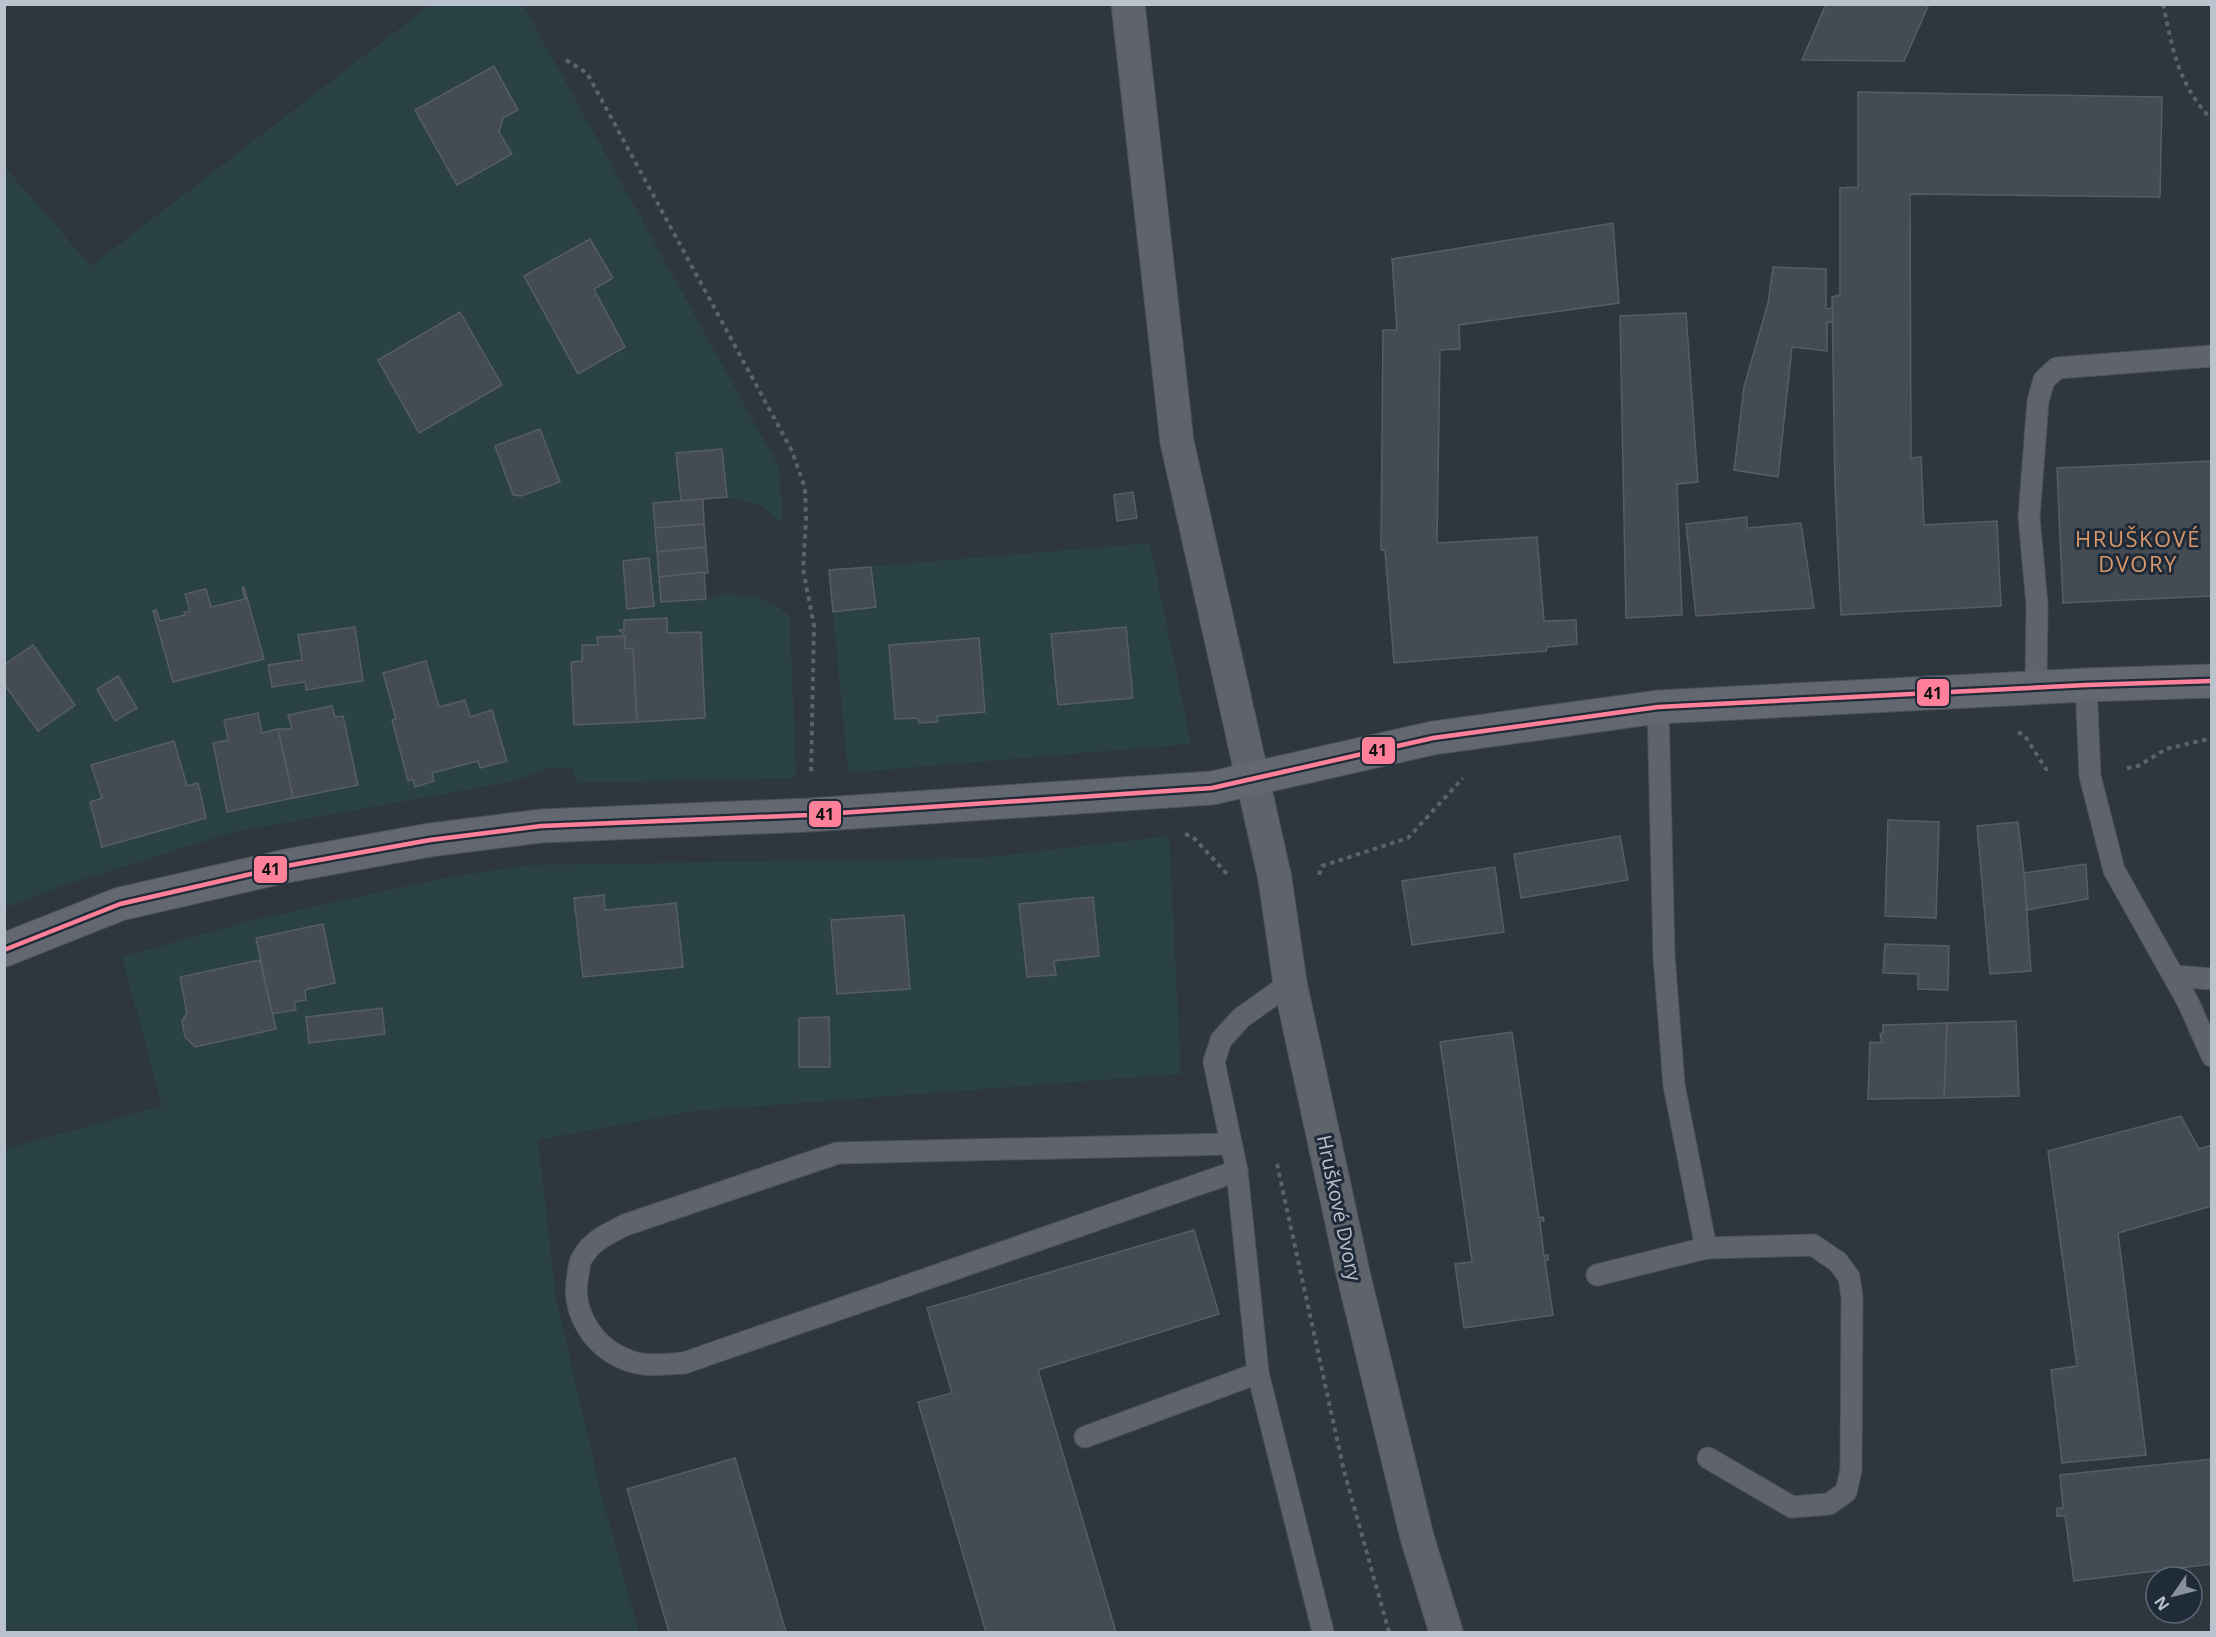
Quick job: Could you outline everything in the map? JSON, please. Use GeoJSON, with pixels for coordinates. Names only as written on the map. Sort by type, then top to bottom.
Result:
{"type":"FeatureCollection","features":[{"type":"Feature","properties":{"kind":"street","name":"Hruškové Dvory"},"geometry":{"type":"LineString","coordinates":[[1128,4],[1177,442],[1275,879],[1290,983],[1353,1273],[1418,1536],[1446,1632]]}},
{"type":"Feature","properties":{"kind":"street"},"geometry":{"type":"LineString","coordinates":[[4,950],[120,904],[286,866],[430,840],[541,826],[809,815],[1212,788],[1432,738],[1658,707],[2037,687],[2211,681]]}},
{"type":"Feature","properties":{"kind":"lane"},"geometry":{"type":"LineString","coordinates":[[2037,687],[2037,605],[2029,517],[2038,401],[2044,380],[2058,368],[2211,356]]}},
{"type":"Feature","properties":{"kind":"lane"},"geometry":{"type":"LineString","coordinates":[[2086,685],[2090,776],[2114,870],[2188,1002],[2211,1056]]}},
{"type":"Feature","properties":{"kind":"lane"},"geometry":{"type":"LineString","coordinates":[[1658,707],[1664,956],[1674,1085],[1706,1248]]}},
{"type":"Feature","properties":{"kind":"lane"},"geometry":{"type":"LineString","coordinates":[[2174,976],[2211,979]]}},
{"type":"Feature","properties":{"kind":"lane"},"geometry":{"type":"LineString","coordinates":[[1290,983],[1241,1018],[1221,1040],[1214,1062],[1237,1171],[1258,1373],[1323,1632]]}},
{"type":"Feature","properties":{"kind":"lane"},"geometry":{"type":"LineString","coordinates":[[1230,1144],[838,1153],[625,1224],[595,1240],[581,1259],[576,1284],[579,1311],[588,1331],[603,1347],[629,1361],[644,1364],[684,1364],[1237,1171]]}},
{"type":"Feature","properties":{"kind":"lane"},"geometry":{"type":"LineString","coordinates":[[1597,1275],[1706,1248],[1813,1245],[1838,1262],[1849,1277],[1852,1297],[1851,1470],[1846,1492],[1829,1504],[1792,1507],[1708,1458]]}},
{"type":"Feature","properties":{"kind":"lane"},"geometry":{"type":"LineString","coordinates":[[1085,1437],[1258,1373]]}},
{"type":"Feature","properties":{"kind":"path"},"geometry":{"type":"LineString","coordinates":[[2163,4],[2174,58],[2195,102],[2211,120]]}},
{"type":"Feature","properties":{"kind":"path"},"geometry":{"type":"LineString","coordinates":[[566,60],[587,73],[792,451],[805,488],[803,569],[814,626],[809,815]]}},
{"type":"Feature","properties":{"kind":"path"},"geometry":{"type":"LineString","coordinates":[[2090,776],[2138,766],[2166,749],[2211,738]]}},
{"type":"Feature","properties":{"kind":"path"},"geometry":{"type":"LineString","coordinates":[[1319,875],[1322,866],[1408,838],[1468,772]]}},
{"type":"Feature","properties":{"kind":"path"},"geometry":{"type":"LineString","coordinates":[[1178,830],[1193,837],[1218,862],[1236,885],[1275,879]]}},
{"type":"Feature","properties":{"kind":"path"},"geometry":{"type":"LineString","coordinates":[[1275,1156],[1344,1471],[1389,1632]]}},
{"type":"Feature","properties":{"kind":"green space"},"geometry":{"type":"Polygon","coordinates":[[[430,5],[523,5],[779,467],[783,524],[762,506],[727,497],[653,504],[661,602],[706,599],[726,594],[755,597],[778,606],[790,617],[796,778],[576,783],[572,769],[547,768],[516,781],[234,832],[62,886],[5,908],[4,166],[91,266],[430,5]]]}},
{"type":"Feature","properties":{"kind":"green space"},"geometry":{"type":"Polygon","coordinates":[[[1150,543],[1191,744],[848,773],[829,570],[1150,543]]]}},
{"type":"Feature","properties":{"kind":"green space"},"geometry":{"type":"Polygon","coordinates":[[[1169,836],[1181,1074],[695,1111],[538,1140],[556,1298],[601,1493],[639,1632],[5,1632],[5,1149],[162,1106],[122,957],[249,921],[439,879],[528,865],[979,858],[1169,836]]]}},
{"type":"Feature","properties":{"kind":"building"},"geometry":{"type":"Polygon","coordinates":[[[1826,4],[1929,4],[1904,61],[1802,60],[1826,4]]]}},
{"type":"Feature","properties":{"kind":"building"},"geometry":{"type":"Polygon","coordinates":[[[494,66],[518,110],[503,118],[499,132],[512,154],[457,185],[415,110],[494,66]]]}},
{"type":"Feature","properties":{"kind":"building"},"geometry":{"type":"Polygon","coordinates":[[[1858,92],[2162,97],[2160,197],[1910,194],[1911,458],[1921,457],[1924,525],[1997,521],[2001,606],[1841,615],[1835,487],[1832,297],[1840,295],[1840,188],[1858,187],[1858,92]]]}},
{"type":"Feature","properties":{"kind":"building"},"geometry":{"type":"Polygon","coordinates":[[[1613,223],[1619,303],[1459,325],[1460,349],[1440,350],[1437,543],[1537,537],[1544,621],[1576,620],[1577,644],[1547,647],[1546,651],[1394,663],[1385,551],[1381,550],[1383,330],[1397,330],[1392,259],[1613,223]]]}},
{"type":"Feature","properties":{"kind":"building"},"geometry":{"type":"Polygon","coordinates":[[[590,239],[613,278],[594,289],[625,347],[578,374],[524,276],[590,239]]]}},
{"type":"Feature","properties":{"kind":"building"},"geometry":{"type":"Polygon","coordinates":[[[1773,267],[1826,269],[1826,309],[1833,308],[1833,322],[1827,322],[1827,351],[1792,347],[1778,477],[1734,470],[1744,387],[1768,303],[1773,267]]]}},
{"type":"Feature","properties":{"kind":"building"},"geometry":{"type":"Polygon","coordinates":[[[460,312],[502,385],[419,433],[378,360],[460,312]]]}},
{"type":"Feature","properties":{"kind":"building"},"geometry":{"type":"Polygon","coordinates":[[[1686,313],[1698,482],[1677,484],[1682,615],[1626,618],[1620,316],[1686,313]]]}},
{"type":"Feature","properties":{"kind":"building"},"geometry":{"type":"Polygon","coordinates":[[[540,429],[560,482],[521,496],[513,495],[495,446],[540,429]]]}},
{"type":"Feature","properties":{"kind":"building"},"geometry":{"type":"Polygon","coordinates":[[[722,449],[727,497],[681,501],[676,453],[722,449]]]}},
{"type":"Feature","properties":{"kind":"building"},"geometry":{"type":"Polygon","coordinates":[[[2212,461],[2212,596],[2063,603],[2057,468],[2212,461]]]}},
{"type":"Feature","properties":{"kind":"building"},"geometry":{"type":"Polygon","coordinates":[[[1133,492],[1137,518],[1117,521],[1114,495],[1133,492]]]}},
{"type":"Feature","properties":{"kind":"building"},"geometry":{"type":"Polygon","coordinates":[[[703,499],[704,524],[655,528],[653,503],[703,499]]]}},
{"type":"Feature","properties":{"kind":"building"},"geometry":{"type":"Polygon","coordinates":[[[1747,517],[1747,528],[1801,523],[1814,608],[1696,616],[1686,524],[1747,517]]]}},
{"type":"Feature","properties":{"kind":"building"},"geometry":{"type":"Polygon","coordinates":[[[704,524],[706,547],[657,552],[655,528],[704,524]]]}},
{"type":"Feature","properties":{"kind":"building"},"geometry":{"type":"Polygon","coordinates":[[[706,547],[708,573],[659,577],[657,552],[706,547]]]}},
{"type":"Feature","properties":{"kind":"building"},"geometry":{"type":"Polygon","coordinates":[[[649,558],[654,606],[627,609],[623,561],[649,558]]]}},
{"type":"Feature","properties":{"kind":"building"},"geometry":{"type":"Polygon","coordinates":[[[871,567],[876,607],[833,612],[829,570],[871,567]]]}},
{"type":"Feature","properties":{"kind":"building"},"geometry":{"type":"Polygon","coordinates":[[[704,572],[706,599],[661,602],[659,577],[704,572]]]}},
{"type":"Feature","properties":{"kind":"building"},"geometry":{"type":"Polygon","coordinates":[[[244,587],[264,659],[173,682],[153,611],[156,610],[160,621],[185,615],[184,612],[190,611],[185,594],[206,589],[211,607],[245,599],[242,588],[244,587]]]}},
{"type":"Feature","properties":{"kind":"building"},"geometry":{"type":"Polygon","coordinates":[[[667,618],[667,633],[701,632],[705,718],[637,722],[633,648],[625,649],[625,636],[619,630],[624,630],[624,620],[667,618]]]}},
{"type":"Feature","properties":{"kind":"building"},"geometry":{"type":"Polygon","coordinates":[[[355,627],[363,681],[306,690],[305,682],[272,687],[268,665],[302,660],[298,635],[355,627]]]}},
{"type":"Feature","properties":{"kind":"building"},"geometry":{"type":"Polygon","coordinates":[[[1126,627],[1133,698],[1058,705],[1051,634],[1126,627]]]}},
{"type":"Feature","properties":{"kind":"building"},"geometry":{"type":"Polygon","coordinates":[[[625,636],[625,649],[633,648],[637,722],[574,725],[571,662],[582,661],[582,645],[598,645],[597,637],[625,636]]]}},
{"type":"Feature","properties":{"kind":"building"},"geometry":{"type":"Polygon","coordinates":[[[979,638],[985,712],[937,716],[938,722],[919,723],[918,718],[895,719],[889,645],[979,638]]]}},
{"type":"Feature","properties":{"kind":"building"},"geometry":{"type":"Polygon","coordinates":[[[33,645],[75,705],[38,731],[4,684],[4,665],[33,645]]]}},
{"type":"Feature","properties":{"kind":"building"},"geometry":{"type":"Polygon","coordinates":[[[426,661],[439,707],[465,700],[470,717],[492,710],[507,761],[480,768],[478,761],[432,773],[434,781],[415,787],[413,779],[408,781],[392,720],[396,719],[383,673],[426,661]]]}},
{"type":"Feature","properties":{"kind":"building"},"geometry":{"type":"Polygon","coordinates":[[[118,676],[137,708],[115,721],[97,689],[118,676]]]}},
{"type":"Feature","properties":{"kind":"building"},"geometry":{"type":"Polygon","coordinates":[[[332,706],[335,717],[343,716],[358,785],[293,798],[278,729],[292,729],[288,715],[332,706]]]}},
{"type":"Feature","properties":{"kind":"building"},"geometry":{"type":"Polygon","coordinates":[[[258,713],[262,733],[278,729],[293,798],[227,812],[213,743],[228,740],[224,720],[258,713]]]}},
{"type":"Feature","properties":{"kind":"building"},"geometry":{"type":"Polygon","coordinates":[[[174,741],[187,786],[198,783],[206,818],[102,847],[90,802],[102,798],[91,765],[174,741]]]}},
{"type":"Feature","properties":{"kind":"building"},"geometry":{"type":"Polygon","coordinates":[[[1888,820],[1939,822],[1936,918],[1885,916],[1888,820]]]}},
{"type":"Feature","properties":{"kind":"building"},"geometry":{"type":"Polygon","coordinates":[[[2018,822],[2031,971],[1990,974],[1977,826],[2018,822]]]}},
{"type":"Feature","properties":{"kind":"building"},"geometry":{"type":"Polygon","coordinates":[[[1620,836],[1628,880],[1521,898],[1514,854],[1620,836]]]}},
{"type":"Feature","properties":{"kind":"building"},"geometry":{"type":"Polygon","coordinates":[[[2086,864],[2088,899],[2027,910],[2024,873],[2086,864]]]}},
{"type":"Feature","properties":{"kind":"building"},"geometry":{"type":"Polygon","coordinates":[[[1495,867],[1504,932],[1412,945],[1402,881],[1495,867]]]}},
{"type":"Feature","properties":{"kind":"building"},"geometry":{"type":"Polygon","coordinates":[[[604,895],[605,910],[676,903],[683,967],[583,977],[574,898],[604,895]]]}},
{"type":"Feature","properties":{"kind":"building"},"geometry":{"type":"Polygon","coordinates":[[[1093,897],[1099,956],[1054,961],[1056,975],[1027,977],[1019,904],[1093,897]]]}},
{"type":"Feature","properties":{"kind":"building"},"geometry":{"type":"Polygon","coordinates":[[[904,915],[910,989],[837,994],[831,920],[904,915]]]}},
{"type":"Feature","properties":{"kind":"building"},"geometry":{"type":"Polygon","coordinates":[[[323,924],[335,983],[305,990],[306,1000],[294,1002],[296,1010],[272,1014],[256,938],[323,924]]]}},
{"type":"Feature","properties":{"kind":"building"},"geometry":{"type":"Polygon","coordinates":[[[1885,944],[1949,946],[1948,990],[1918,989],[1918,974],[1883,973],[1885,944]]]}},
{"type":"Feature","properties":{"kind":"building"},"geometry":{"type":"Polygon","coordinates":[[[260,960],[276,1029],[195,1047],[185,1037],[182,1021],[187,1013],[180,977],[260,960]]]}},
{"type":"Feature","properties":{"kind":"building"},"geometry":{"type":"Polygon","coordinates":[[[382,1008],[385,1034],[309,1043],[306,1017],[382,1008]]]}},
{"type":"Feature","properties":{"kind":"building"},"geometry":{"type":"Polygon","coordinates":[[[829,1017],[830,1067],[799,1067],[799,1018],[829,1017]]]}},
{"type":"Feature","properties":{"kind":"building"},"geometry":{"type":"Polygon","coordinates":[[[2016,1021],[2019,1096],[1944,1098],[1947,1023],[2016,1021]]]}},
{"type":"Feature","properties":{"kind":"building"},"geometry":{"type":"Polygon","coordinates":[[[1947,1023],[1944,1098],[1868,1099],[1870,1042],[1882,1043],[1880,1034],[1883,1033],[1883,1025],[1947,1023]]]}},
{"type":"Feature","properties":{"kind":"building"},"geometry":{"type":"Polygon","coordinates":[[[1512,1032],[1539,1218],[1543,1217],[1544,1221],[1540,1221],[1544,1256],[1548,1255],[1548,1260],[1545,1260],[1553,1315],[1464,1328],[1455,1264],[1472,1262],[1440,1042],[1512,1032]]]}},
{"type":"Feature","properties":{"kind":"building"},"geometry":{"type":"Polygon","coordinates":[[[2181,1116],[2199,1149],[2212,1145],[2212,1206],[2118,1233],[2146,1455],[2062,1463],[2051,1370],[2077,1366],[2048,1151],[2181,1116]]]}},
{"type":"Feature","properties":{"kind":"building"},"geometry":{"type":"Polygon","coordinates":[[[1194,1230],[1219,1314],[1038,1370],[1116,1632],[986,1632],[918,1402],[952,1393],[927,1308],[1194,1230]]]}},
{"type":"Feature","properties":{"kind":"building"},"geometry":{"type":"Polygon","coordinates":[[[735,1458],[786,1632],[669,1632],[627,1489],[735,1458]]]}},
{"type":"Feature","properties":{"kind":"building"},"geometry":{"type":"Polygon","coordinates":[[[2212,1459],[2212,1564],[2144,1565],[2144,1572],[2074,1581],[2065,1516],[2057,1516],[2057,1508],[2063,1508],[2060,1475],[2212,1459]]]}},
{"type":"Feature","properties":{"kind":"transit line","name":"41"},"geometry":{"type":"LineString","coordinates":[[4,950],[120,904],[286,866],[430,840],[541,826],[809,815],[1212,788],[1433,738],[1658,707],[2086,685],[2212,681]]}},
{"type":"Feature","properties":{"kind":"district","name":"HRUŠKOVÉ DVORY"},"geometry":{"type":"Point","coordinates":[2138,552]}}]}
